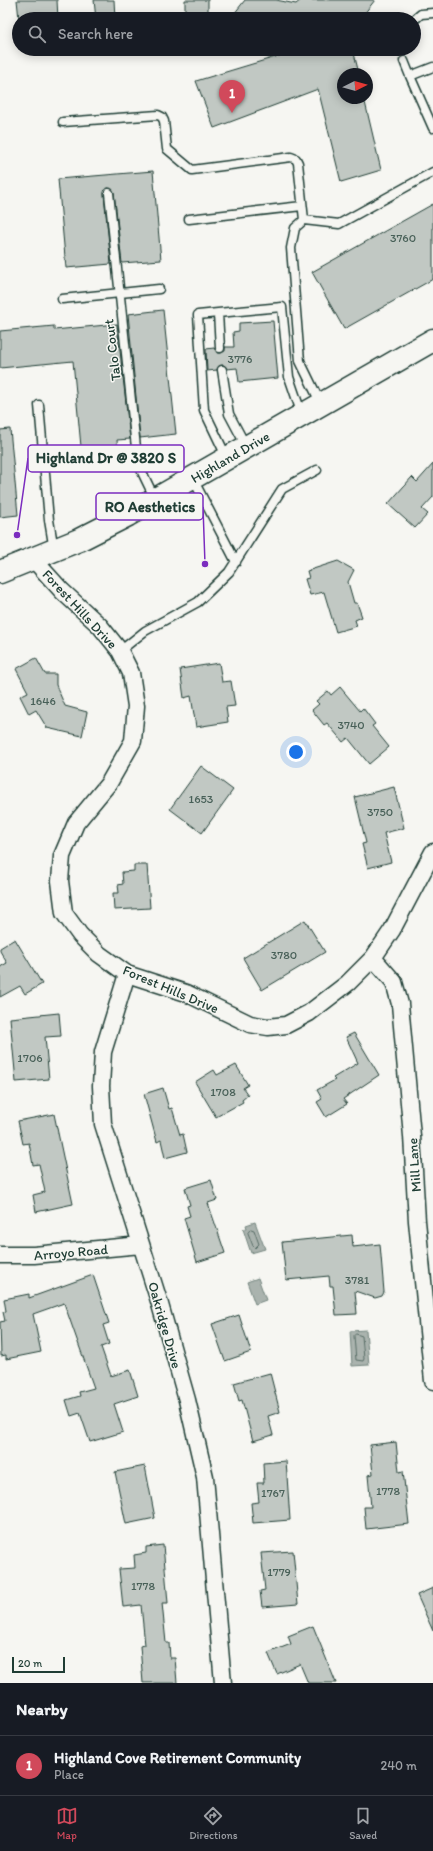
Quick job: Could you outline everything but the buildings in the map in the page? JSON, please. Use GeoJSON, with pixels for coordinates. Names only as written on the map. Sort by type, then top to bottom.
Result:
{"type":"FeatureCollection","features":[{"type":"Feature","properties":{"kind":"main road","name":"Highland Drive"},"geometry":{"type":"LineString","coordinates":[[0,572],[34,560],[128,515],[433,340]]}},
{"type":"Feature","properties":{"kind":"street","name":"Forest Hills Drive"},"geometry":{"type":"LineString","coordinates":[[34,560],[62,591],[100,626],[120,651],[131,673],[136,706],[133,741],[109,783],[76,823],[62,856],[60,881],[64,913],[80,935],[99,954],[127,974],[186,993],[250,1024],[268,1026],[286,1025],[309,1013],[348,983],[373,958],[392,930],[433,852]]}},
{"type":"Feature","properties":{"kind":"street","name":"Mill Lane"},"geometry":{"type":"LineString","coordinates":[[373,958],[394,982],[400,1004],[412,1136],[417,1221],[433,1381]]}},
{"type":"Feature","properties":{"kind":"street","name":"Oakridge Drive"},"geometry":{"type":"LineString","coordinates":[[127,974],[103,1052],[101,1086],[103,1124],[187,1400],[205,1477],[223,1683]]}},
{"type":"Feature","properties":{"kind":"street","name":"Arroyo Road"},"geometry":{"type":"LineString","coordinates":[[0,1255],[34,1255],[141,1245]]}},
{"type":"Feature","properties":{"kind":"lane"},"geometry":{"type":"LineString","coordinates":[[421,14],[433,13]]}},
{"type":"Feature","properties":{"kind":"lane"},"geometry":{"type":"LineString","coordinates":[[404,61],[433,128]]}},
{"type":"Feature","properties":{"kind":"lane"},"geometry":{"type":"LineString","coordinates":[[410,76],[433,67]]}},
{"type":"Feature","properties":{"kind":"lane"},"geometry":{"type":"LineString","coordinates":[[63,122],[158,115],[164,121],[167,149],[192,170],[291,157],[296,159],[298,163],[304,220]]}},
{"type":"Feature","properties":{"kind":"lane"},"geometry":{"type":"LineString","coordinates":[[322,404],[300,361],[292,248],[295,228],[304,220],[339,224],[433,172]]}},
{"type":"Feature","properties":{"kind":"lane","name":"Talo Court"},"geometry":{"type":"LineString","coordinates":[[109,193],[118,294],[137,457],[155,500]]}},
{"type":"Feature","properties":{"kind":"lane"},"geometry":{"type":"LineString","coordinates":[[189,219],[302,206]]}},
{"type":"Feature","properties":{"kind":"lane"},"geometry":{"type":"LineString","coordinates":[[62,299],[159,289]]}},
{"type":"Feature","properties":{"kind":"lane"},"geometry":{"type":"LineString","coordinates":[[227,459],[204,410],[198,315],[282,307],[289,377],[303,415]]}},
{"type":"Feature","properties":{"kind":"lane"},"geometry":{"type":"LineString","coordinates":[[218,313],[220,348]]}},
{"type":"Feature","properties":{"kind":"lane"},"geometry":{"type":"LineString","coordinates":[[222,370],[229,414],[247,447]]}},
{"type":"Feature","properties":{"kind":"lane"},"geometry":{"type":"LineString","coordinates":[[39,405],[54,551]]}},
{"type":"Feature","properties":{"kind":"lane"},"geometry":{"type":"LineString","coordinates":[[120,651],[145,631],[198,602],[229,572],[282,489],[317,470]]}},
{"type":"Feature","properties":{"kind":"lane"},"geometry":{"type":"LineString","coordinates":[[193,478],[236,562]]}},
{"type":"Feature","properties":{"kind":"water"},"geometry":{"type":"Polygon","coordinates":[[[255,1222],[265,1249],[251,1253],[243,1229],[247,1228],[246,1225],[255,1222]]]}},
{"type":"Feature","properties":{"kind":"water"},"geometry":{"type":"Polygon","coordinates":[[[258,1278],[266,1300],[255,1304],[247,1282],[258,1278]]]}},
{"type":"Feature","properties":{"kind":"water"},"geometry":{"type":"Polygon","coordinates":[[[366,1330],[369,1365],[352,1366],[350,1331],[366,1330]]]}},
{"type":"Feature","properties":{"kind":"place","name":"Highland Cove Retirement Community"},"geometry":{"type":"Point","coordinates":[232,113]}},
{"type":"Feature","properties":{"kind":"place","name":"Highland Dr @ 3820 S"},"geometry":{"type":"Point","coordinates":[17,535]}},
{"type":"Feature","properties":{"kind":"place","name":"RO Aesthetics"},"geometry":{"type":"Point","coordinates":[205,564]}}]}
